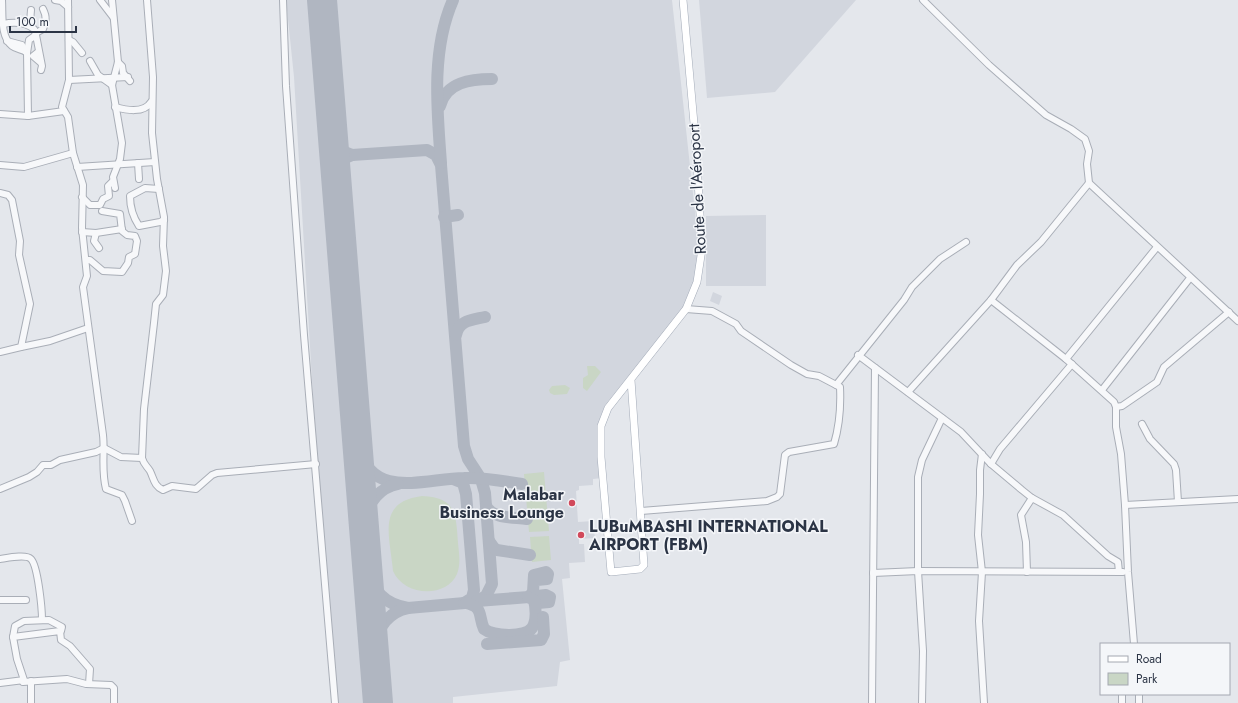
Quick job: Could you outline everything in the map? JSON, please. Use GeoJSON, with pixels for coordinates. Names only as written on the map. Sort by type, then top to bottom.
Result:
{"type":"FeatureCollection","features":[{"type":"Feature","properties":{"kind":"main road","name":"Route de l'Aéroport"},"geometry":{"type":"LineString","coordinates":[[641,511],[644,564],[640,569],[610,571],[601,426],[608,408],[686,309],[697,282],[702,250],[696,146],[683,0]]}},
{"type":"Feature","properties":{"kind":"main road"},"geometry":{"type":"LineString","coordinates":[[631,380],[641,511]]}},
{"type":"Feature","properties":{"kind":"street"},"geometry":{"type":"LineString","coordinates":[[2,0],[3,24],[7,41],[14,48],[26,52]]}},
{"type":"Feature","properties":{"kind":"street"},"geometry":{"type":"LineString","coordinates":[[55,0],[61,1],[68,7]]}},
{"type":"Feature","properties":{"kind":"street"},"geometry":{"type":"LineString","coordinates":[[68,0],[69,80],[61,104],[68,117],[73,153],[83,185],[81,213],[87,276],[83,286],[104,448],[102,469],[106,489],[122,495],[132,521]]}},
{"type":"Feature","properties":{"kind":"street"},"geometry":{"type":"LineString","coordinates":[[100,0],[113,17]]}},
{"type":"Feature","properties":{"kind":"street"},"geometry":{"type":"LineString","coordinates":[[112,0],[118,62],[112,85],[114,89],[115,107],[122,139],[121,157],[113,181],[115,188]]}},
{"type":"Feature","properties":{"kind":"street"},"geometry":{"type":"LineString","coordinates":[[147,0],[155,162],[164,220],[166,281],[163,295],[156,304],[144,410],[142,458],[144,466],[149,470],[157,486],[163,490],[171,486],[196,489],[212,475],[217,473],[316,464]]}},
{"type":"Feature","properties":{"kind":"street"},"geometry":{"type":"LineString","coordinates":[[283,0],[286,86],[335,703]]}},
{"type":"Feature","properties":{"kind":"street"},"geometry":{"type":"LineString","coordinates":[[923,0],[989,65],[1046,115],[1085,139],[1089,150],[1087,164],[1089,183],[1238,321]]}},
{"type":"Feature","properties":{"kind":"street"},"geometry":{"type":"LineString","coordinates":[[31,10],[30,22],[36,34],[38,52],[33,56],[40,62],[41,70]]}},
{"type":"Feature","properties":{"kind":"street"},"geometry":{"type":"LineString","coordinates":[[28,116],[26,52],[29,40],[43,29],[46,16],[43,10]]}},
{"type":"Feature","properties":{"kind":"street"},"geometry":{"type":"LineString","coordinates":[[3,24],[14,22],[32,27]]}},
{"type":"Feature","properties":{"kind":"street"},"geometry":{"type":"LineString","coordinates":[[69,40],[73,42],[82,53]]}},
{"type":"Feature","properties":{"kind":"street"},"geometry":{"type":"LineString","coordinates":[[90,61],[94,70],[112,85]]}},
{"type":"Feature","properties":{"kind":"street"},"geometry":{"type":"LineString","coordinates":[[69,80],[113,77],[129,79],[123,73],[122,66],[118,62]]}},
{"type":"Feature","properties":{"kind":"street"},"geometry":{"type":"LineString","coordinates":[[115,107],[132,111],[147,107],[152,102]]}},
{"type":"Feature","properties":{"kind":"street"},"geometry":{"type":"LineString","coordinates":[[0,115],[28,116],[64,111]]}},
{"type":"Feature","properties":{"kind":"street"},"geometry":{"type":"LineString","coordinates":[[0,165],[24,166],[73,153]]}},
{"type":"Feature","properties":{"kind":"street"},"geometry":{"type":"LineString","coordinates":[[77,167],[155,162]]}},
{"type":"Feature","properties":{"kind":"street"},"geometry":{"type":"LineString","coordinates":[[138,163],[139,179]]}},
{"type":"Feature","properties":{"kind":"street"},"geometry":{"type":"LineString","coordinates":[[81,213],[83,210],[92,205],[100,205],[102,199],[108,197],[108,184],[113,181]]}},
{"type":"Feature","properties":{"kind":"street"},"geometry":{"type":"LineString","coordinates":[[908,392],[991,300],[1017,265],[1041,242],[1089,183]]}},
{"type":"Feature","properties":{"kind":"street"},"geometry":{"type":"LineString","coordinates":[[159,189],[144,188],[130,196],[132,210],[135,221],[139,226],[164,220]]}},
{"type":"Feature","properties":{"kind":"street"},"geometry":{"type":"LineString","coordinates":[[0,193],[8,195],[12,200],[20,241],[19,255],[30,304],[21,347]]}},
{"type":"Feature","properties":{"kind":"street"},"geometry":{"type":"LineString","coordinates":[[82,197],[92,205]]}},
{"type":"Feature","properties":{"kind":"street"},"geometry":{"type":"LineString","coordinates":[[86,260],[90,260],[102,271],[123,272],[129,258],[135,254],[137,241],[135,236],[127,235],[122,229],[120,214],[102,211]]}},
{"type":"Feature","properties":{"kind":"street"},"geometry":{"type":"LineString","coordinates":[[82,232],[96,233],[122,229]]}},
{"type":"Feature","properties":{"kind":"street"},"geometry":{"type":"LineString","coordinates":[[96,233],[94,240],[99,248]]}},
{"type":"Feature","properties":{"kind":"street"},"geometry":{"type":"LineString","coordinates":[[836,385],[858,355],[900,305],[912,287],[940,259],[966,242]]}},
{"type":"Feature","properties":{"kind":"street"},"geometry":{"type":"LineString","coordinates":[[1066,359],[1157,247]]}},
{"type":"Feature","properties":{"kind":"street"},"geometry":{"type":"LineString","coordinates":[[1102,390],[1190,278]]}},
{"type":"Feature","properties":{"kind":"street"},"geometry":{"type":"LineString","coordinates":[[991,300],[1066,359],[1114,402],[1116,407],[1116,427],[1121,454],[1126,505],[1128,572],[1134,643]]}},
{"type":"Feature","properties":{"kind":"street"},"geometry":{"type":"LineString","coordinates":[[641,511],[767,501],[777,498],[780,494],[784,458],[787,453],[834,444],[841,414],[840,387],[819,376],[807,374],[791,365],[741,331],[736,324],[712,311],[686,309]]}},
{"type":"Feature","properties":{"kind":"street"},"geometry":{"type":"LineString","coordinates":[[1116,407],[1122,406],[1154,386],[1164,367],[1229,312]]}},
{"type":"Feature","properties":{"kind":"street"},"geometry":{"type":"LineString","coordinates":[[0,352],[50,341],[88,328]]}},
{"type":"Feature","properties":{"kind":"street"},"geometry":{"type":"LineString","coordinates":[[858,355],[962,432],[991,464],[1032,498],[1062,515],[1108,556],[1118,562],[1119,572]]}},
{"type":"Feature","properties":{"kind":"street"},"geometry":{"type":"LineString","coordinates":[[991,464],[1000,449],[1072,364]]}},
{"type":"Feature","properties":{"kind":"street"},"geometry":{"type":"LineString","coordinates":[[872,703],[875,368]]}},
{"type":"Feature","properties":{"kind":"street"},"geometry":{"type":"LineString","coordinates":[[922,703],[923,651],[918,571],[918,477],[922,460],[942,418]]}},
{"type":"Feature","properties":{"kind":"street"},"geometry":{"type":"LineString","coordinates":[[1142,424],[1150,439],[1174,464],[1176,470],[1178,502]]}},
{"type":"Feature","properties":{"kind":"street"},"geometry":{"type":"LineString","coordinates":[[104,448],[121,457],[142,458]]}},
{"type":"Feature","properties":{"kind":"street"},"geometry":{"type":"LineString","coordinates":[[0,489],[29,477],[37,472],[43,465],[51,465],[60,460],[96,452],[104,448]]}},
{"type":"Feature","properties":{"kind":"street"},"geometry":{"type":"LineString","coordinates":[[982,454],[980,470],[978,535],[982,572],[979,621],[984,703]]}},
{"type":"Feature","properties":{"kind":"street"},"geometry":{"type":"LineString","coordinates":[[1027,572],[1026,542],[1021,515],[1032,498]]}},
{"type":"Feature","properties":{"kind":"street"},"geometry":{"type":"LineString","coordinates":[[1126,505],[1238,499]]}},
{"type":"Feature","properties":{"kind":"street"},"geometry":{"type":"LineString","coordinates":[[0,559],[26,557],[32,559],[36,567],[42,620]]}},
{"type":"Feature","properties":{"kind":"street"},"geometry":{"type":"LineString","coordinates":[[873,573],[918,571],[1128,572]]}},
{"type":"Feature","properties":{"kind":"street"},"geometry":{"type":"LineString","coordinates":[[0,600],[26,600]]}},
{"type":"Feature","properties":{"kind":"street"},"geometry":{"type":"LineString","coordinates":[[23,682],[24,679],[17,659],[13,637],[14,627],[20,622],[50,620],[63,627],[61,631],[61,640],[70,646],[90,669],[89,684]]}},
{"type":"Feature","properties":{"kind":"street"},"geometry":{"type":"LineString","coordinates":[[13,637],[61,631]]}},
{"type":"Feature","properties":{"kind":"street"},"geometry":{"type":"LineString","coordinates":[[0,683],[67,679],[89,684],[113,686],[114,703]]}},
{"type":"Feature","properties":{"kind":"street"},"geometry":{"type":"LineString","coordinates":[[31,681],[31,703]]}},
{"type":"Feature","properties":{"kind":"shaded area"},"geometry":{"type":"Polygon","coordinates":[[[286,0],[672,0],[698,240],[697,266],[694,280],[680,313],[605,405],[601,415],[599,422],[602,478],[593,479],[593,485],[579,486],[579,490],[576,491],[578,522],[593,521],[595,538],[579,539],[579,544],[584,544],[585,562],[569,563],[570,578],[562,579],[570,660],[560,662],[557,686],[453,697],[453,703],[338,703],[317,464],[294,77],[286,0]]]}},
{"type":"Feature","properties":{"kind":"shaded area"},"geometry":{"type":"Polygon","coordinates":[[[699,0],[856,0],[775,92],[707,98],[699,0]]]}},
{"type":"Feature","properties":{"kind":"shaded area"},"geometry":{"type":"Polygon","coordinates":[[[766,215],[766,286],[706,286],[706,216],[766,215]]]}},
{"type":"Feature","properties":{"kind":"shaded area"},"geometry":{"type":"Polygon","coordinates":[[[713,292],[722,296],[719,305],[710,301],[713,292]]]}},
{"type":"Feature","properties":{"kind":"green space"},"geometry":{"type":"Polygon","coordinates":[[[587,366],[595,366],[601,372],[587,391],[583,388],[583,378],[588,375],[587,366]]]}},
{"type":"Feature","properties":{"kind":"green space"},"geometry":{"type":"Polygon","coordinates":[[[565,385],[570,388],[567,394],[554,395],[550,393],[549,390],[552,386],[565,385]]]}},
{"type":"Feature","properties":{"kind":"green space"},"geometry":{"type":"Polygon","coordinates":[[[544,472],[549,531],[529,532],[524,474],[544,472]]]}},
{"type":"Feature","properties":{"kind":"green space"},"geometry":{"type":"Polygon","coordinates":[[[422,496],[442,500],[452,509],[455,516],[459,558],[457,574],[452,582],[435,590],[425,591],[415,590],[398,580],[393,571],[389,533],[389,523],[392,513],[398,505],[407,500],[422,496]]]}},
{"type":"Feature","properties":{"kind":"green space"},"geometry":{"type":"Polygon","coordinates":[[[549,536],[551,560],[532,562],[530,537],[549,536]]]}},
{"type":"Feature","properties":{"kind":"taxiway"},"geometry":{"type":"LineString","coordinates":[[441,163],[437,101],[438,59],[446,19],[453,0]]}},
{"type":"Feature","properties":{"kind":"taxiway"},"geometry":{"type":"LineString","coordinates":[[440,106],[443,98],[454,87],[468,81],[492,79]]}},
{"type":"Feature","properties":{"kind":"taxiway"},"geometry":{"type":"LineString","coordinates":[[333,140],[340,150],[352,155],[427,150],[436,155],[441,165],[464,446],[468,459],[481,479],[485,493],[492,584],[486,596],[476,602],[408,608],[386,600],[373,584],[368,569]]}},
{"type":"Feature","properties":{"kind":"taxiway"},"geometry":{"type":"LineString","coordinates":[[336,173],[343,159],[352,155]]}},
{"type":"Feature","properties":{"kind":"taxiway"},"geometry":{"type":"LineString","coordinates":[[444,217],[458,215]]}},
{"type":"Feature","properties":{"kind":"taxiway"},"geometry":{"type":"LineString","coordinates":[[456,335],[460,326],[463,324],[471,320],[485,317]]}},
{"type":"Feature","properties":{"kind":"taxiway"},"geometry":{"type":"LineString","coordinates":[[358,448],[365,464],[375,475],[387,481],[416,483],[448,479],[478,478],[522,484]]}},
{"type":"Feature","properties":{"kind":"taxiway"},"geometry":{"type":"LineString","coordinates":[[453,479],[463,483],[466,494],[474,590],[472,598],[464,603]]}},
{"type":"Feature","properties":{"kind":"taxiway"},"geometry":{"type":"LineString","coordinates":[[364,519],[369,506],[376,496],[380,492],[398,484]]}},
{"type":"Feature","properties":{"kind":"taxiway"},"geometry":{"type":"LineString","coordinates":[[486,506],[489,510],[498,515],[527,519]]}},
{"type":"Feature","properties":{"kind":"taxiway"},"geometry":{"type":"LineString","coordinates":[[489,541],[497,550],[530,555]]}},
{"type":"Feature","properties":{"kind":"taxiway"},"geometry":{"type":"LineString","coordinates":[[477,601],[529,597],[533,592],[534,575],[546,572],[548,574],[547,579],[537,580]]}},
{"type":"Feature","properties":{"kind":"taxiway"},"geometry":{"type":"LineString","coordinates":[[529,597],[546,595],[550,597],[549,602],[538,603]]}},
{"type":"Feature","properties":{"kind":"taxiway"},"geometry":{"type":"LineString","coordinates":[[466,603],[476,607],[480,613],[484,629],[494,633],[516,635],[528,631],[532,628],[535,622],[536,611],[534,600],[528,597]]}},
{"type":"Feature","properties":{"kind":"taxiway"},"geometry":{"type":"LineString","coordinates":[[374,645],[385,621],[395,613],[408,608]]}},
{"type":"Feature","properties":{"kind":"taxiway"},"geometry":{"type":"LineString","coordinates":[[487,644],[541,640],[544,634],[543,617]]}},
{"type":"Feature","properties":{"kind":"runway"},"geometry":{"type":"LineString","coordinates":[[322,0],[378,703]]}},
{"type":"Feature","properties":{"kind":"place","name":"Malabar Business Lounge"},"geometry":{"type":"Point","coordinates":[572,503]}},
{"type":"Feature","properties":{"kind":"place","name":"LUBuMBASHI INTERNATIONAL AIRPORT (FBM)"},"geometry":{"type":"Point","coordinates":[581,535]}}]}
